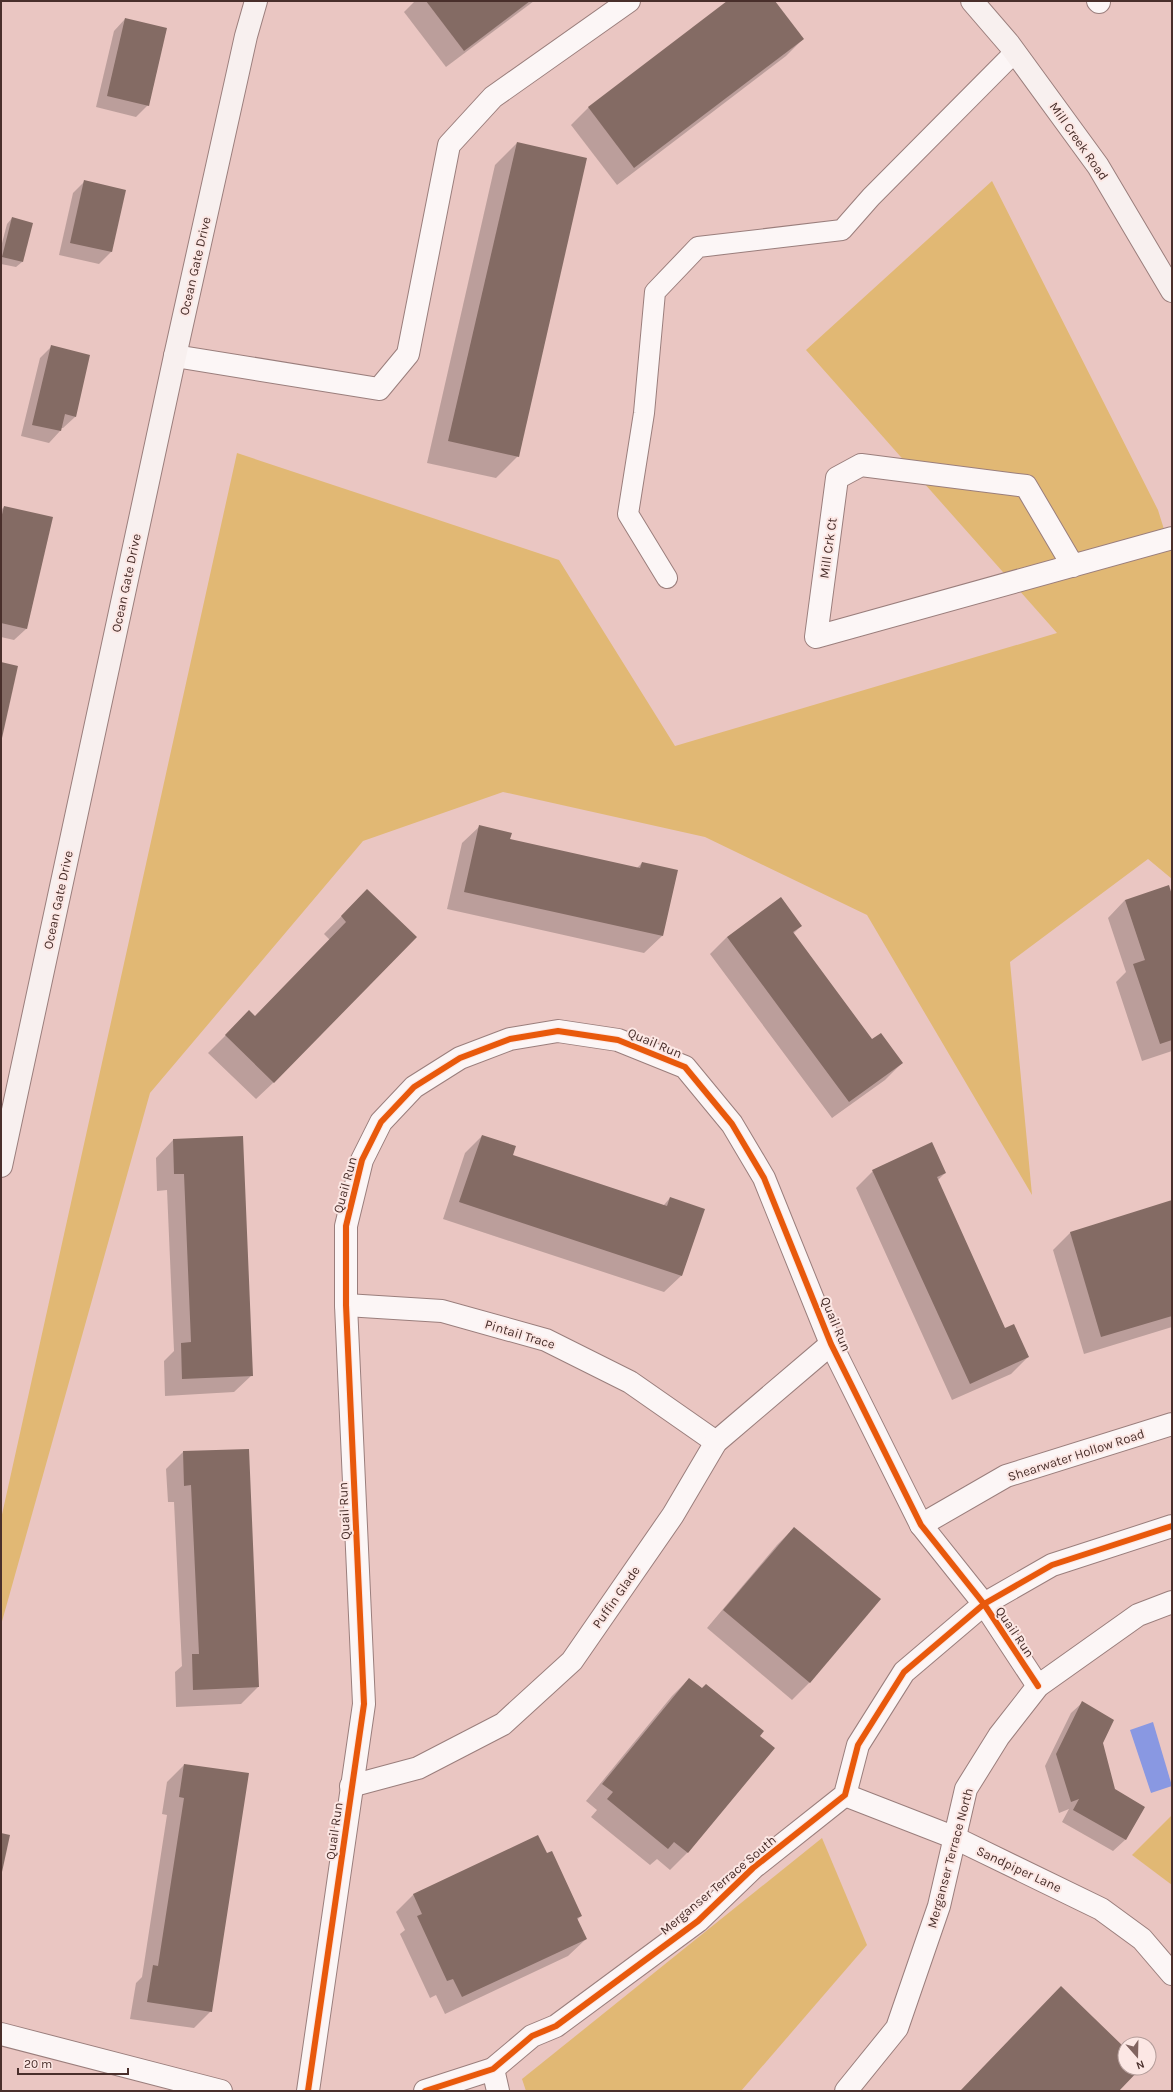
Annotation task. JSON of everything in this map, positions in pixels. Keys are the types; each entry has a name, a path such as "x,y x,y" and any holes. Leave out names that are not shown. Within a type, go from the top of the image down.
{"main road":[{"name":"Ocean Gate Drive","path":"1,1166 175,356 244,44 256,1"},
{"name":"Mill Creek Road","path":"972,1 1015,52 1098,166 1172,290"}],"street":[{"path":"175,356 379,389 408,354 449,145 493,97 629,1"},
{"name":"Mill Crk Ct","path":"1073,566 1026,486 862,465 837,478 816,638 853,627 1073,566 1172,538"},
{"name":"Quail Run","path":"308,2091 364,1704 346,1305 346,1226 362,1160 381,1122 414,1087 460,1058 510,1039 558,1031 618,1040 685,1067 732,1124 764,1178 831,1344 920,1525 984,1604 1038,1686"},
{"name":"Pintail Trace","path":"346,1305 442,1311 546,1340 630,1382 716,1442"},
{"name":"Puffin Glade","path":"351,1786 418,1768 503,1724 572,1661 673,1515 716,1442 831,1344"},
{"name":"Shearwater Hollow Road","path":"920,1525 1006,1476 1172,1424"},
{"path":"845,1795 858,1745 904,1672 984,1604 1052,1565 1172,1526"},
{"name":"Merganser Terrace North","path":"846,2091 897,2028 938,1906 953,1838 966,1789 998,1736 1038,1686 1138,1615 1172,1602"},
{"name":"Sandpiper Lane","path":"845,1795 953,1838 1101,1909 1142,1939 1172,1974"},
{"name":"Merganser Terrace South","path":"425,2091 493,2069 532,2036 556,2026 698,1921 753,1868 845,1795"},
{"path":"1,2034 221,2091"},
{"path":"493,2069 498,2091"}],"lane":[{"path":"667,578 628,514 644,413 655,292 698,247 842,230 871,197 1015,52"}],"shaded area":[{"path":"992,181 1158,510 1172,555 1172,879 1148,859 1010,962 1032,1195 867,915 705,837 503,792 363,841 150,1093 1,1625 1,1519 237,453 559,560 675,746 1057,633 806,350"},
{"path":"1172,1815 1172,1885 1132,1855"},
{"path":"822,1838 867,1945 741,2091 526,2091 522,2079"}],"water":[{"path":"1153,1722 1172,1786 1151,1793 1130,1730"}],"building":[{"path":"426,1 530,1 464,51"},
{"path":"727,1 775,1 804,39 634,168 588,107"},
{"path":"125,18 167,28 149,106 107,96"},
{"path":"517,142 587,158 519,457 448,441"},
{"path":"84,180 126,190 112,252 70,243"},
{"path":"12,217 33,223 23,262 2,257"},
{"path":"51,345 90,355 76,417 65,414 61,431 32,425"},
{"path":"4,506 53,517 27,629 1,623 1,519"},
{"path":"1,662 18,666 2,738 1,737"},
{"path":"479,825 512,833 510,839 640,868 642,862 678,870 663,936 464,892"},
{"path":"1169,885 1172,895 1172,1040 1160,1044 1133,964 1145,960 1125,900"},
{"path":"367,889 417,937 274,1083 225,1035 249,1010 255,1016 346,922 341,916"},
{"path":"781,897 802,926 793,932 872,1039 881,1033 903,1063 849,1102 727,937"},
{"path":"482,1135 516,1146 513,1155 667,1206 670,1197 705,1209 682,1276 459,1202"},
{"path":"243,1136 253,1376 182,1379 181,1343 191,1342 184,1174 174,1174 173,1139"},
{"path":"932,1142 946,1173 937,1177 1005,1328 1014,1324 1029,1357 970,1384 872,1170"},
{"path":"1172,1200 1172,1316 1101,1337 1070,1232"},
{"path":"249,1449 259,1687 193,1690 192,1654 199,1654 191,1485 184,1486 183,1451"},
{"path":"794,1527 881,1599 810,1683 723,1610"},
{"path":"689,1678 702,1688 706,1684 764,1731 760,1736 775,1748 688,1853 674,1842 668,1849 607,1799 613,1792 602,1784"},
{"path":"1082,1701 1114,1720 1103,1743 1115,1789 1145,1807 1126,1840 1073,1810 1079,1799 1071,1802 1056,1754"},
{"path":"184,1764 249,1773 212,2012 147,2002 153,1965 158,1966 184,1798 179,1797"},
{"path":"1,1833 10,1835 2,1872 1,1872"},
{"path":"538,1835 547,1853 552,1851 582,1916 577,1918 587,1939 462,1997 453,1979 447,1981 417,1916 422,1914 413,1894"},
{"path":"1061,1986 1117,2040 1117,2076 1133,2076 1119,2091 960,2091"}],"cycle path":[{"path":"308,2091 364,1704 346,1305 346,1226 362,1160 381,1122 414,1087 460,1058 510,1039 558,1031 618,1040 685,1067 732,1124 764,1178 831,1344 921,1525 984,1604 1038,1686"},
{"path":"425,2091 493,2069 532,2036 556,2026 698,1921 753,1868 845,1795 858,1745 904,1672 984,1604 1052,1565 1172,1526"}]}
